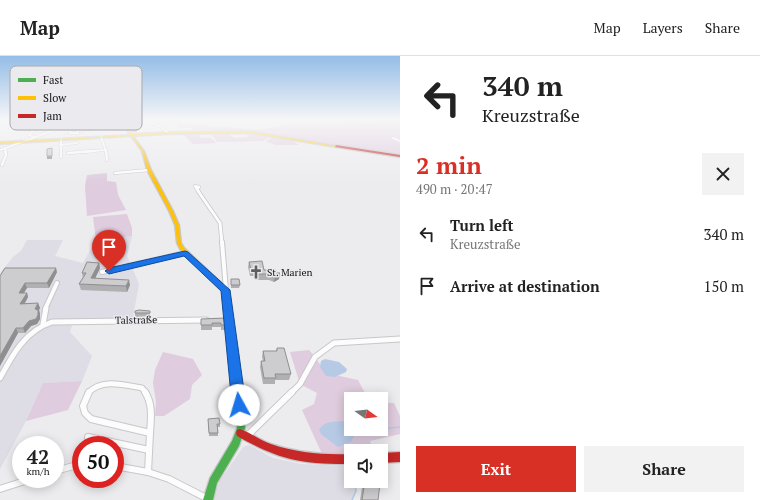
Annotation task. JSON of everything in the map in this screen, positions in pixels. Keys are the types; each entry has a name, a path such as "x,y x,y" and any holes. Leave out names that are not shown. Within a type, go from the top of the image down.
{"street":[{"path":"0,150 24,141"},
{"path":"61,142 70,141"},
{"path":"103,141 106,150 107,160"},
{"path":"136,141 143,151 149,170 177,225 179,244 185,254 226,290"},
{"path":"304,141 400,156"},
{"path":"0,142 61,142 77,144"},
{"path":"61,142 61,157"},
{"path":"2,165 6,155 5,148"},
{"path":"68,153 106,150"},
{"path":"115,173 149,170"},
{"path":"124,468 148,472 169,479 208,500 213,481 236,443 240,433 227,319 220,223 197,189"},
{"path":"102,272 185,254"},
{"path":"43,324 45,309 58,283"},
{"name":"Talstraße","path":"0,378 25,338 43,324 59,321 210,320"},
{"path":"246,437 300,384 315,357 334,343 400,340"},
{"path":"148,472 150,433 150,409 147,394 142,388 106,383 93,388 87,394 83,403 84,409 91,419 150,433"},
{"path":"240,433 284,455 324,461 344,460"},
{"path":"124,445 149,450"},
{"path":"388,458 400,457"},
{"path":"0,489 12,485"}],"shaded area":[{"path":"190,141 214,141 216,143 193,144"},
{"path":"216,141 263,141 263,141 217,142"},
{"path":"265,141 293,141 299,145 275,145"},
{"path":"309,141 400,141 400,157"},
{"path":"107,173 107,181 116,182 118,195 126,210 87,216 85,186 87,175"},
{"path":"127,214 132,228 132,236 96,240 93,217"},
{"path":"132,236 127,256 139,284 132,322 73,322 70,332 92,356 82,381 43,383 18,436 12,436 12,447 0,469 0,273 14,256 21,251 27,240 63,240 55,256 83,263 96,240"},
{"path":"309,350 326,373 358,380 364,392 344,392 344,436 388,436 388,403 394,403 400,416 400,434 370,441 371,444 344,444 344,454 323,456 302,410 314,404 317,393 300,384 290,352"},
{"path":"163,352 193,359 202,375 192,385 190,399 164,416 155,416 156,402 153,383 155,370"},
{"path":"82,381 68,410 26,421 43,383"},
{"path":"249,445 273,458 301,464 344,466 344,488 356,488 356,491 352,500 214,500 219,482 243,447"}],"water":[{"path":"325,359 339,362 347,369 346,372 335,377 326,376 320,367 321,361"},
{"path":"344,421 344,436 354,436 351,442 338,447 321,434 319,430 321,427 327,423"}],"building":[{"path":"52,148 52,156 47,156 47,149"},
{"path":"262,261 264,270 276,270 276,273 280,273 275,276 270,274 256,274 255,270 251,270 249,262"},
{"path":"87,262 99,263 91,278 129,280 126,286 79,284 86,273 82,273"},
{"path":"5,268 56,268 47,283 25,283 19,293 27,293 20,304 38,303 35,309 38,310 38,315 36,319 29,321 23,328 16,328 0,356 0,276"},
{"path":"231,279 239,279 240,285 231,285"},
{"path":"135,311 150,311 150,313 135,313"},
{"path":"225,318 226,325 221,325 221,323 212,323 212,325 201,325 201,319"},
{"path":"277,348 284,348 291,374 275,374 276,378 264,378 261,361 265,361 263,351 277,351"},
{"path":"219,418 220,424 217,424 218,433 209,433 208,419"},
{"path":"364,488 379,488 378,500 362,500"}],"waterway":[{"path":"388,428 400,427"},
{"path":"352,500 356,488"}],"traffic: fast":[{"path":"208,500 213,481 236,443 241,428 232,343"}],"traffic: slow":[{"path":"0,143 39,141"},
{"path":"136,141 143,151 149,170 177,225 179,243 182,249 226,290 232,343"},
{"path":"303,141 336,146"}],"traffic: jam":[{"path":"336,146 400,156"},
{"path":"240,433 254,441 281,452 320,459 344,459"},
{"path":"388,458 400,457"}],"place":[{"name":"St. Marien","path":"256,272"}],"route":[{"path":"109,271 185,254 226,290 239,405"}]}
